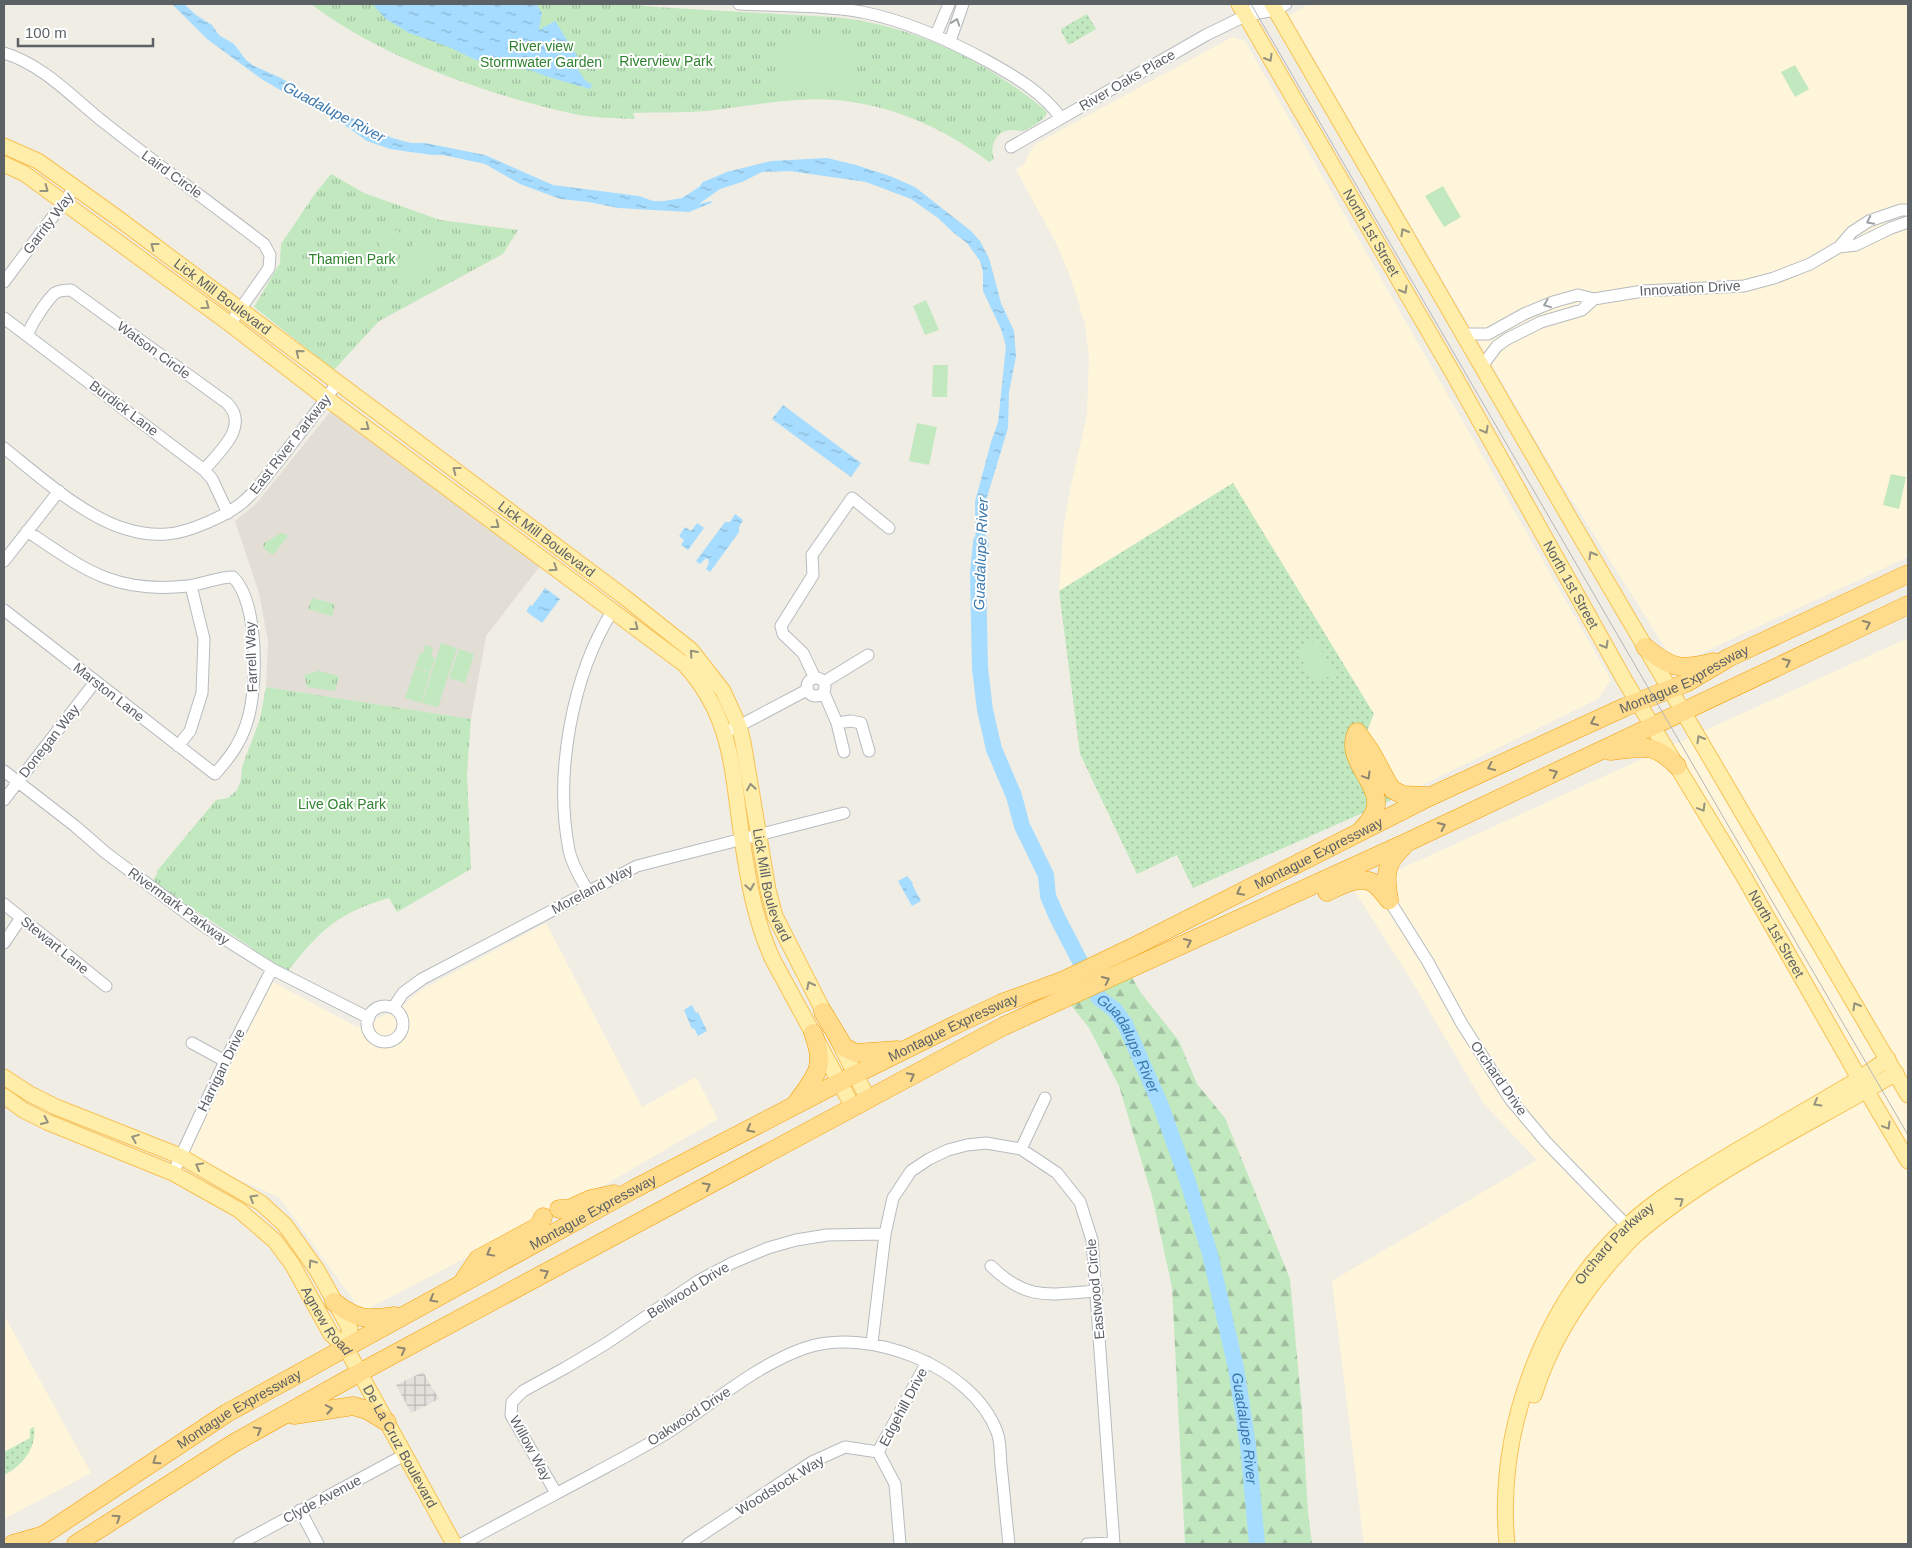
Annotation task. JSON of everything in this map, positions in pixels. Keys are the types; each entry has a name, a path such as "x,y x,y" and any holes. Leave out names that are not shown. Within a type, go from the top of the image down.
{"highway":[{"name":"Montague Expressway","path":"76,1544 208,1459 281,1417 1004,1026 1134,946 1429,797 1516,756 1686,683 1730,658 1908,574"},
{"name":"Montague Expressway","path":"30,1544 226,1413 462,1282 794,1106 908,1048 1002,1003 1065,989 1144,962 1412,840 1908,605"},
{"path":"1645,646 1660,659 1680,668 1697,667 1730,658"},
{"path":"1361,830 1370,821 1376,802 1374,788 1353,749 1354,738 1357,732 1393,790 1403,795 1429,797"},
{"path":"1597,752 1652,748 1665,755 1677,766"},
{"path":"1389,900 1386,884 1387,869 1396,854 1412,840"},
{"path":"1277,900 1317,896 1350,882 1363,880 1374,884 1389,900"},
{"path":"823,1012 844,1047 856,1053 908,1048"},
{"path":"794,1106 814,1080 818,1069 820,1049 814,1033"},
{"path":"559,1209 569,1209 591,1199 634,1190"},
{"path":"462,1282 478,1259 539,1226 544,1217"},
{"path":"334,1302 347,1312 358,1317 376,1319 403,1315"},
{"path":"281,1417 353,1406 367,1410 388,1422"},
{"path":"13,1544 48,1533"}],"main road":[{"path":"1278,6 1482,366 1908,1095"},
{"name":"North 1st Street","path":"1242,10 1454,375 1572,588 1908,1161"},
{"name":"Lick Mill Boulevard","path":"4,146 38,161 75,187 337,383 382,414 623,596 691,650 723,691 739,726 768,890 775,916 823,1012 848,1079 860,1103"},
{"name":"Lick Mill Boulevard","path":"4,164 25,174 230,324 548,564 613,610 691,671 711,703 725,732 731,756 752,900 762,935 773,960 814,1033 848,1079"},
{"name":"Orchard Parkway","path":"1862,1084 1888,1059"},
{"name":"Orchard Parkway","path":"1517,1544 1511,1488 1510,1455 1524,1410 1530,1372 1546,1337 1570,1305 1599,1276 1631,1230 1666,1194 1724,1166 1862,1084 1896,1073"},
{"name":"Agnew Road","path":"4,1076 30,1094 56,1107 180,1156 261,1203 285,1226 317,1270 350,1329 346,1348"},
{"name":"Agnew Road","path":"4,1096 23,1110 47,1122 173,1172 240,1210 275,1241 292,1264 332,1334 346,1348"},
{"name":"De La Cruz Boulevard","path":"346,1348 454,1544"},
{"name":"Orchard Parkway","path":"1507,1544 1511,1488"}],"street":[{"path":"739,4 859,12 906,23 950,41 1026,85 1042,96 1061,118"},
{"path":"936,35 949,4"},
{"path":"950,41 963,4"},
{"path":"1242,10 1260,4"},
{"path":"1242,10 1278,6"},
{"name":"River Oaks Place","path":"1011,148 1206,35 1242,10"},
{"name":"Laird Circle","path":"4,53 16,56 39,69 97,117 264,244 270,255 269,268 230,324"},
{"name":"Garrity Way","path":"4,282 75,187"},
{"name":"Innovation Drive","path":"1464,334 1488,334 1524,314 1553,302 1578,296 1594,299 1643,291 1744,286 1810,264 1839,247 1852,232 1869,221 1901,210 1908,210"},
{"name":"Innovation Drive","path":"1839,247 1856,245 1890,228 1908,222"},
{"name":"Watson Circle","path":"28,335 30,327 56,293 63,290 71,290 227,403 236,416 236,426 231,436 204,470"},
{"name":"Innovation Drive","path":"1482,366 1497,346 1507,339 1541,322 1582,310 1594,299"},
{"name":"Burdick Lane","path":"4,318 204,470 212,479 228,513"},
{"name":"East River Parkway","path":"4,448 59,490 103,519 125,529 149,534 169,534 210,521 228,513 243,502 337,383"},
{"path":"4,561 59,490"},
{"path":"844,752 837,723 821,684 803,653 783,634 780,626 813,575 812,555 852,498 889,528"},
{"name":"Farrell Way","path":"27,531 79,566 104,578 143,587 191,586 225,577 233,577 244,590 251,619 255,679 252,704 247,723 232,755 215,774"},
{"path":"178,746 190,731 202,693 204,638 191,586"},
{"name":"Marston Lane","path":"4,610 215,774"},
{"path":"588,891 569,850 565,798 566,750 577,695 588,657 613,610"},
{"path":"806,690 813,696 819,696 821,684 868,655"},
{"path":"725,732 806,690 809,680 821,684"},
{"name":"Donegan Way","path":"4,800 95,682"},
{"path":"837,723 851,721 861,723 869,751"},
{"name":"Rivermark Parkway","path":"4,771 201,924 272,969 369,1018"},
{"name":"Moreland Way","path":"393,1008 403,993 414,984 637,866 844,813"},
{"name":"Orchard Drive","path":"1389,900 1510,1099 1546,1142 1631,1230"},
{"name":"Stewart Lane","path":"4,904 106,986"},
{"path":"4,944 22,918"},
{"name":"Harrigan Drive","path":"173,1172 225,1061 272,969"},
{"path":"383,1006 393,1008 402,1017 399,1036 388,1042 376,1040 368,1031 369,1018 377,1008 383,1006"},
{"path":"192,1043 225,1061"},
{"path":"1021,1149 1045,1098"},
{"name":"Eastwood Circle","path":"872,1343 885,1234 893,1198 911,1171 929,1159 948,1150 967,1145 986,1144 1021,1149 1057,1173 1080,1202 1092,1240 1114,1544"},
{"name":"Bellwood Drive","path":"512,1402 522,1391 607,1343 698,1281 732,1263 768,1248 796,1240 827,1235 885,1234"},
{"path":"991,1266 1002,1278 1018,1288 1033,1292 1048,1294 1097,1291"},
{"name":"Oakwood Drive","path":"462,1544 666,1433 758,1370 806,1348 842,1342 872,1343 904,1352 927,1362 973,1395 988,1413 998,1434 1009,1544"},
{"name":"Edgehill Drive","path":"878,1452 927,1362"},
{"name":"Willow Way","path":"512,1402 511,1416 556,1493"},
{"name":"Woodstock Way","path":"688,1544 812,1462 845,1447 878,1452"},
{"path":"878,1452 895,1484 900,1544"},
{"name":"Clyde Avenue","path":"239,1544 406,1454"},
{"path":"300,1510 318,1544"},
{"path":"1087,1544 1114,1544"}],"shaded area":[{"path":"1308,4 1908,4 1908,557 1676,665 1555,473 1289,16"},
{"path":"1232,37 1245,41 1611,680 1598,699 1394,799 1233,483 1059,591 1064,524 1087,415 1089,359 1085,324 1069,273 1055,241 1016,170 1024,164 1034,145"},
{"path":"334,407 540,566 486,636 471,719 266,687 268,641 259,593 235,521 256,504"},
{"path":"1908,638 1908,1544 1364,1544 1332,1281 1537,1160 1484,1104 1413,983 1354,890"},
{"path":"546,923 642,1107 696,1077 718,1119 603,1186 362,1312 279,1197 187,1157 269,980 357,1027 399,1009 421,990"},
{"path":"4,1315 91,1473 4,1519"},
{"path":"423,1372 439,1399 411,1413 396,1385"}],"green space":[{"name":"Riverview Park","path":"311,4 627,4 832,17 862,21 890,27 945,47 996,75 1020,91 1047,113 1039,122 1027,129 1006,131 998,136 992,149 994,159 989,162 945,134 899,113 849,102 797,100 706,111 633,113 635,119 581,115 506,96 436,72 369,41"},
{"path":"1087,14 1096,29 1068,44 1061,29"},
{"path":"779,37 856,40 854,89 776,86"},
{"path":"1795,65 1809,89 1795,97 1781,72"},
{"name":"Thamien Park","path":"331,174 364,193 440,220 518,230 503,254 379,321 334,370 254,307 280,263 281,244 314,195"},
{"path":"1443,186 1461,217 1444,227 1425,196"},
{"path":"391,229 400,232 403,241 400,250 391,253 382,250 379,241 382,232"},
{"path":"420,240 433,246 436,252 419,288 412,290 399,285 396,278 414,241"},
{"path":"926,300 939,330 925,335 913,306"},
{"path":"933,365 948,365 947,397 932,397"},
{"path":"917,423 937,427 929,465 909,461"},
{"path":"1891,474 1906,477 1899,509 1883,505"},
{"path":"1233,483 1374,714 1365,736 1394,799 1193,888 1177,855 1137,874 1080,754 1059,591"},
{"path":"283,533 288,536 273,555 264,549 263,545 265,542"},
{"path":"312,598 335,604 332,616 308,609"},
{"path":"1316,640 1335,673 1315,684 1297,651"},
{"path":"441,643 457,648 438,707 422,703"},
{"path":"425,645 433,648 431,656 435,658 430,672 415,667 420,653 423,654"},
{"path":"459,649 474,654 465,683 449,678"},
{"path":"415,668 430,673 421,703 405,698"},
{"path":"319,671 339,676 335,691 307,687 304,675"},
{"name":"Live Oak Park","path":"266,687 471,719 467,773 471,869 397,912 389,898 356,910 343,917 320,934 288,971 257,954 252,948 152,882 157,871 216,800 228,798 237,790 241,780 242,767 260,719"},
{"path":"1131,976 1141,993 1179,1041 1197,1084 1225,1118 1290,1279 1312,1544 1185,1544 1172,1287 1152,1196 1119,1086 1089,1028 1068,1001"},
{"path":"34,1427 33,1442 27,1456 17,1467 4,1475 4,1452 30,1438 30,1429"}],"water":[{"path":"172,4 184,4 196,15 212,25 219,35 234,44 246,60 254,66 281,78 322,103 392,138 411,143 425,143 485,155 553,185 639,196 653,201 664,201 682,198 699,187 703,182 727,172 771,161 827,158 890,176 915,187 971,231 980,241 989,258 1001,303 1014,331 1016,356 1009,392 1008,428 984,507 987,552 981,565 976,563 975,502 998,423 1006,346 1001,329 983,291 983,272 980,261 967,243 938,218 911,199 866,182 790,171 762,172 742,182 720,189 699,204 712,201 711,203 689,212 618,208 560,199 520,184 485,164 443,155 390,149 367,141 343,124 263,80 207,39"},
{"path":"374,4 536,4 542,13 539,30 555,21 582,64 577,68 585,80 592,85 590,89 531,70 495,65 476,60 449,47 409,33 386,19"},
{"path":"783,405 861,463 851,477 772,419"},
{"path":"735,514 743,520 739,527 739,532 710,572 706,569 709,563 708,559 706,558 700,564 696,561 725,522 730,522"},
{"path":"697,523 704,528 688,550 681,545 684,540 679,536 685,527 691,531"},
{"path":"545,588 560,599 542,623 527,612 527,610"},
{"path":"907,876 913,883 921,901 912,906 898,881"},
{"path":"692,1005 696,1013 698,1012 707,1031 698,1036 694,1028 692,1029 684,1010"}],"waterway":[{"name":"Guadalupe River","path":"981,542 978,574 980,668 985,710 994,749 1014,796 1022,826 1046,875 1048,896 1057,917 1099,998 1115,1010 1125,1024 1161,1106 1187,1179 1210,1254 1236,1368 1248,1445 1257,1544"}],"tram line":[{"path":"1251,4 1908,1135"}],"park label":[{"name":"River view Stormwater Garden","path":"541,54"}]}
